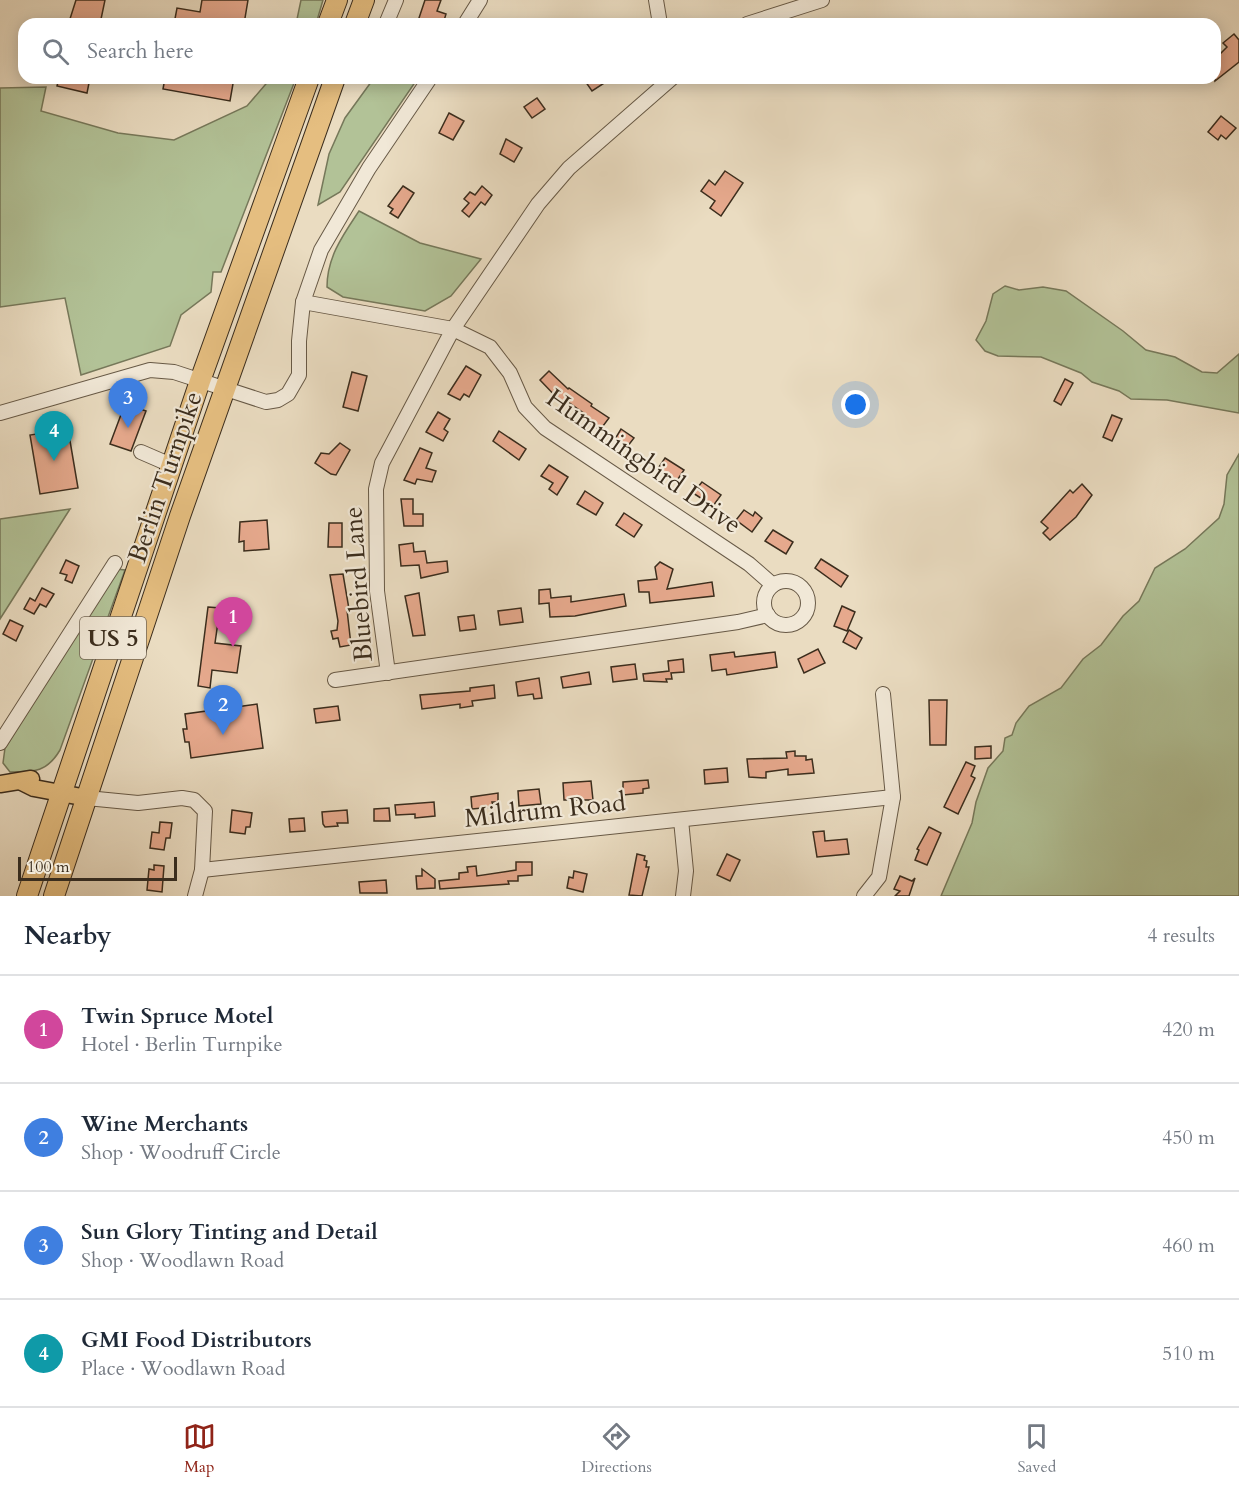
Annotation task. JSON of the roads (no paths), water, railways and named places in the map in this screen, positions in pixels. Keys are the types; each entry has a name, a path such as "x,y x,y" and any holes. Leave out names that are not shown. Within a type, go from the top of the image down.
{"highway":[{"path":"330,18 337,0"},
{"path":"357,18 364,0"},
{"name":"Berlin Turnpike","path":"27,896 171,465 307,84"},
{"name":"Berlin Turnpike","path":"54,896 224,388 333,84"}],"main road":[{"path":"0,784 35,779 51,781 62,791 87,798"}],"street":[{"path":"388,18 396,0"},
{"path":"469,18 480,0"},
{"path":"656,0 659,18"},
{"path":"766,18 822,0"},
{"path":"0,413 150,370 174,372 266,402 278,400 288,394 299,375 299,341 303,302 313,267 335,226 426,84"},
{"name":"Bluebird Lane","path":"388,673 377,591 376,489 382,463 453,329 538,204 569,168 665,84"},
{"name":"Hummingbird Drive","path":"303,302 453,329 490,346 510,373 525,407 545,428 749,564 773,585"},
{"path":"141,452 171,465"},
{"path":"0,743 115,563"},
{"path":"785,581 798,585 807,596 807,607 801,619 791,624 777,623 768,615 764,598 773,585 785,581"},
{"path":"335,680 738,622 768,615"},
{"path":"864,896 879,877 893,797 883,694"},
{"name":"Mildrum Road","path":"202,870 893,797"},
{"path":"87,798 138,803 182,798 194,800 205,811 202,870 195,896"},
{"path":"681,820 686,871 682,896"}],"place":[{"name":"Sun Glory Tinting and Detail","path":"128,428"},
{"name":"GMI Food Distributors","path":"54,461"},
{"name":"Twin Spruce Motel","path":"233,647"},
{"name":"Wine Merchants","path":"223,735"}]}
